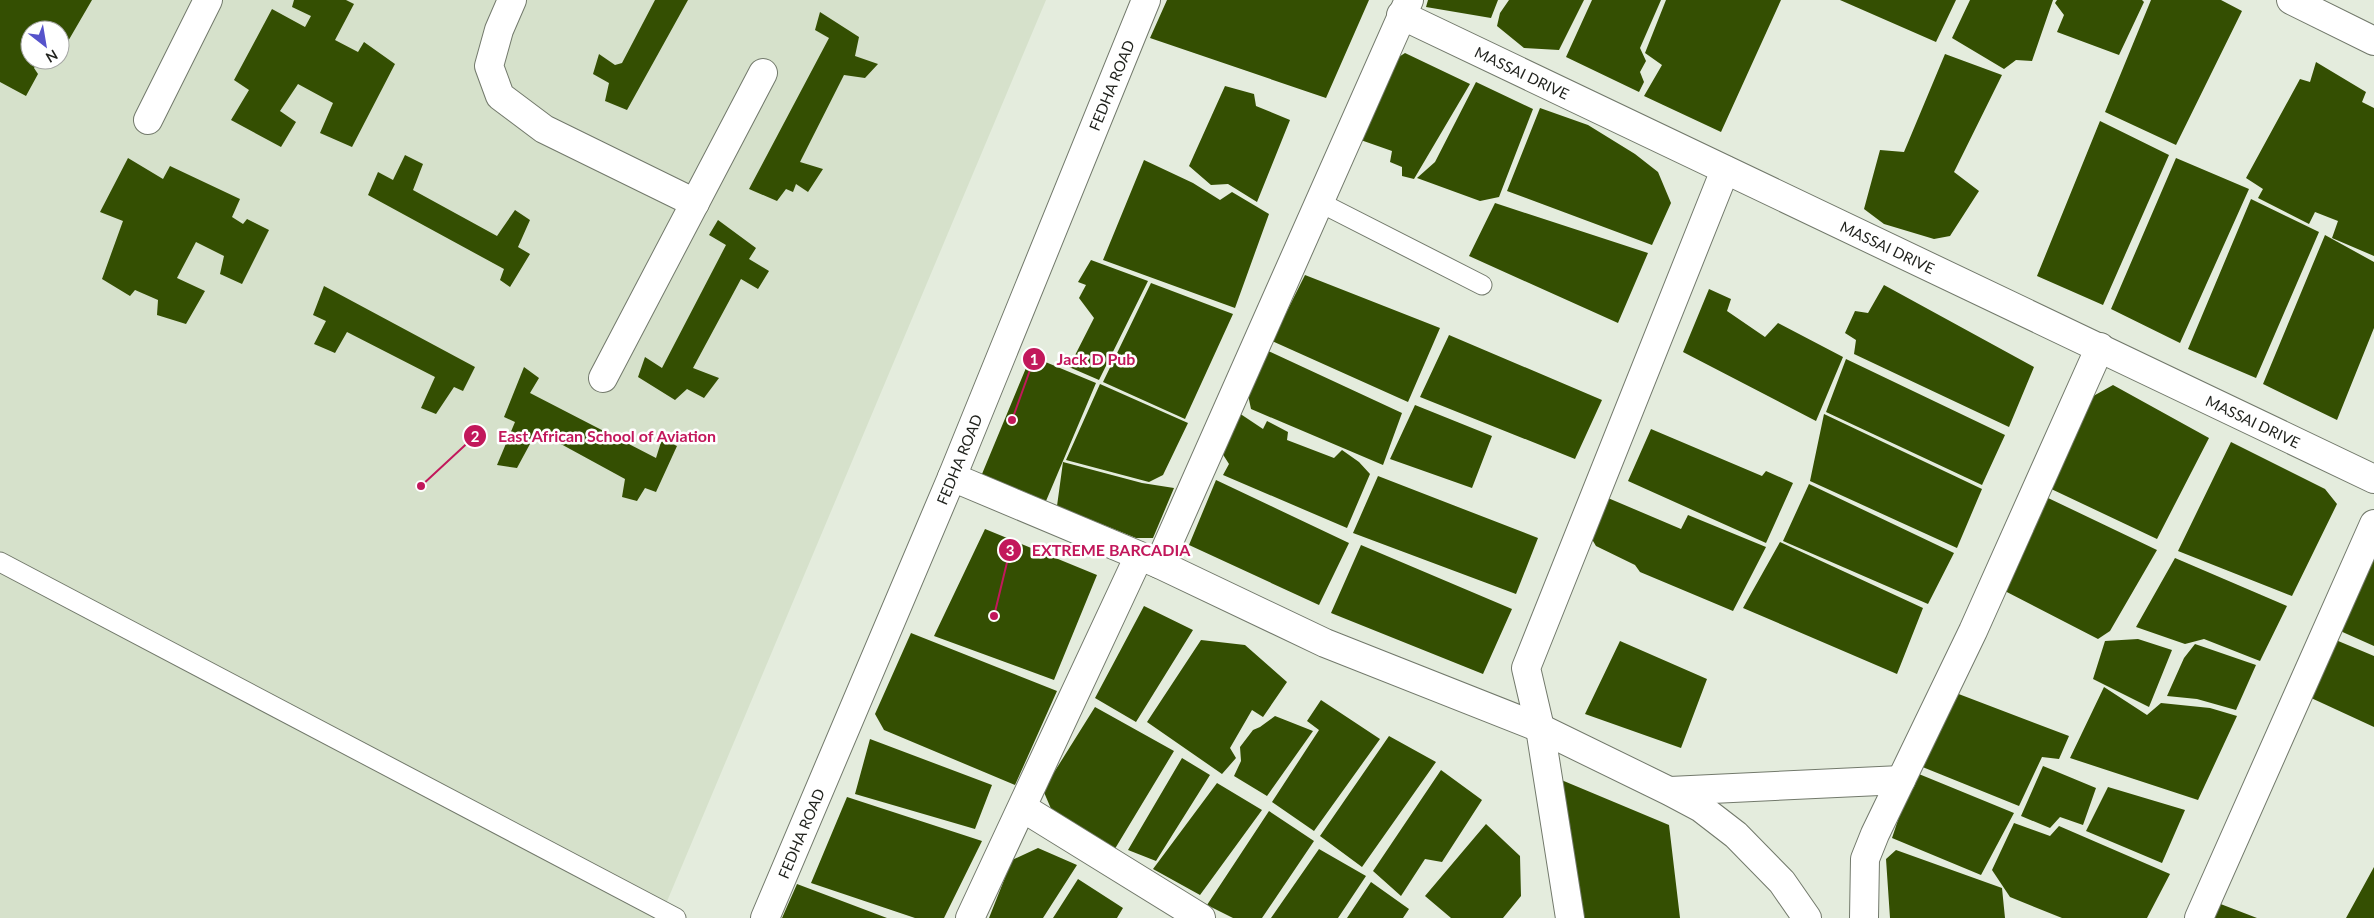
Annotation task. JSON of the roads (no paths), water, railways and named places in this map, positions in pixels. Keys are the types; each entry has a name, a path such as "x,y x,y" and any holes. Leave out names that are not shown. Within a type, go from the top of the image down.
{"street":[{"path":"148,120 208,0"},
{"path":"512,0 499,30 489,66 500,96 544,129 695,203"},
{"name":"FEDHA ROAD","path":"765,918 952,477 1146,0"},
{"path":"2291,0 2374,41"},
{"path":"970,918 1022,808 1149,560 1319,202 1405,8"},
{"name":"MASSAI DRIVE","path":"1405,8 1725,170 2374,479"},
{"path":"603,378 763,73"},
{"path":"1570,918 1540,728 1526,668 1725,170"},
{"path":"1864,918 1865,859 1973,630 2100,347"},
{"path":"952,477 1149,560 1325,643 1540,728 1701,808 1736,835 1782,882 1807,918"},
{"path":"2199,918 2374,524"},
{"path":"1668,791 1901,780"},
{"path":"1022,808 1201,918"}],"lane":[{"path":"1319,202 1482,285"},
{"path":"0,562 676,918"}],"place":[{"name":"Jack D Pub","path":"1012,420"},
{"name":"East African School of Aviation","path":"421,486"},
{"name":"EXTREME BARCADIA","path":"994,616"}]}
